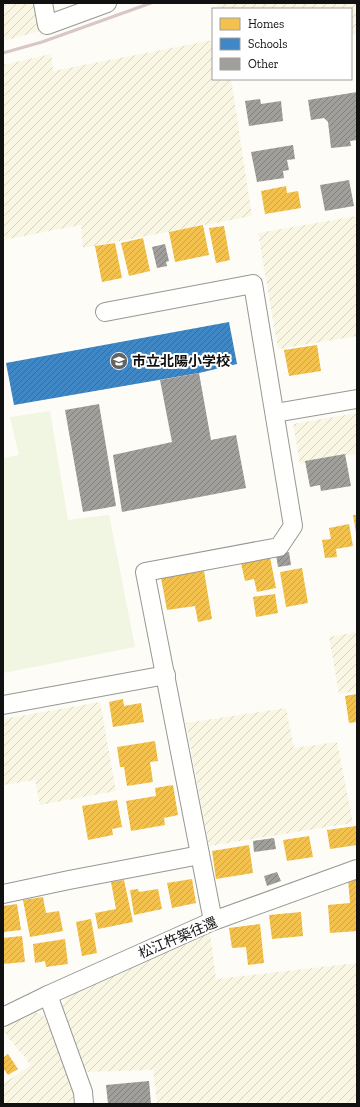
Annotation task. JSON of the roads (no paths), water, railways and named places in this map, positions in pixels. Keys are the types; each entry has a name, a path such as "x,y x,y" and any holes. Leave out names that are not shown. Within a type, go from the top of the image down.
{"street":[{"path":"43,3 47,26 107,3"},
{"path":"105,312 253,284 293,526 279,547 145,572 213,922"},
{"path":"274,413 357,399"},
{"path":"3,705 166,675"},
{"path":"3,894 200,855"},
{"name":"松江杵築往還","path":"3,1017 48,995 213,922 357,869"},
{"path":"48,995 83,1092 84,1104"}],"railway":[{"path":"3,53 42,42 151,3"}],"place":[{"name":"市立北陽小学校","path":"119,361"}]}
